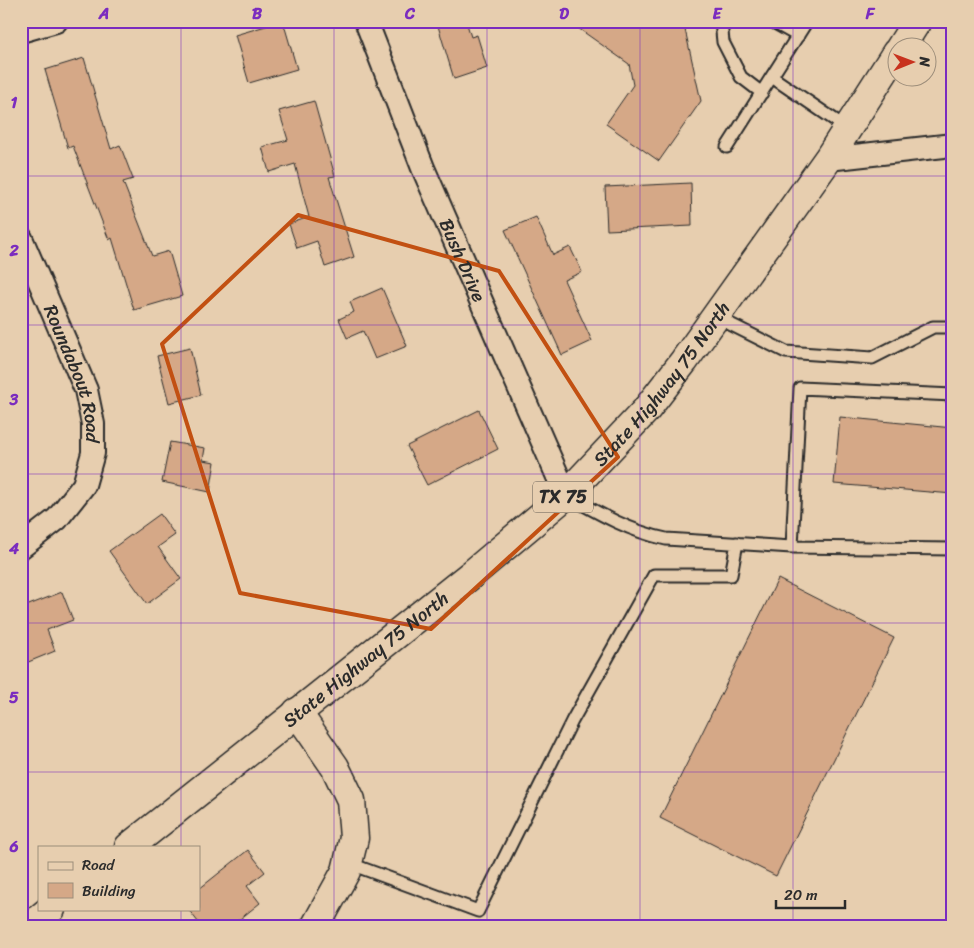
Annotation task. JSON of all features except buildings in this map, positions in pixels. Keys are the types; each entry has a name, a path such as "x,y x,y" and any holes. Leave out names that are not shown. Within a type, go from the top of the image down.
{"main road":[{"path":"906,38 917,21"},
{"name":"State Highway 75 North","path":"130,846 472,574 566,495 646,410 684,361 828,160 886,69"},
{"path":"297,712 335,766 351,800 354,838 346,871 315,927"},
{"path":"29,927 49,910"}],"street":[{"path":"21,31 56,21"},
{"name":"Bush Drive","path":"366,21 423,168 566,495"},
{"path":"828,160 953,145"},
{"name":"Roundabout Road","path":"21,238 86,390 93,424 93,454 84,486 57,519 21,547"}],"lane":[{"path":"721,21 723,42 741,77 762,93"},
{"path":"771,21 798,36"},
{"path":"727,147 807,21"},
{"path":"772,77 848,129"},
{"path":"716,317 786,352 872,358 933,327 953,327"},
{"path":"792,547 800,388 953,395"},
{"path":"566,495 619,524 645,534 666,539 792,547 953,549"},
{"path":"348,863 478,911 572,721 654,575 731,575 737,543"}],"highlighted area":[{"path":"298,215 499,271 618,457 431,629 240,593 162,344"}]}
